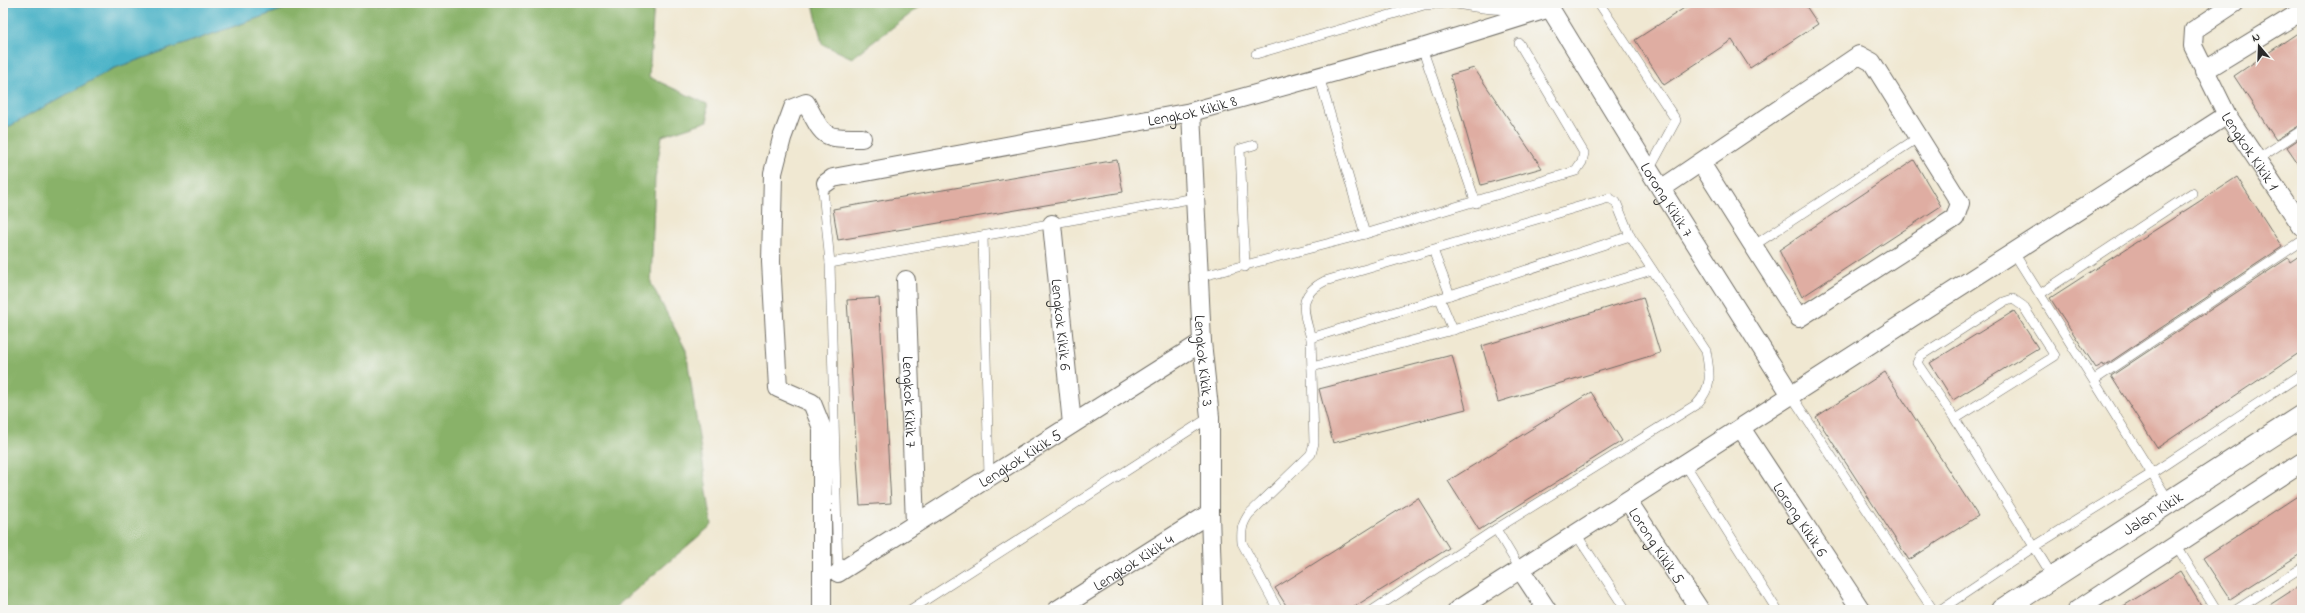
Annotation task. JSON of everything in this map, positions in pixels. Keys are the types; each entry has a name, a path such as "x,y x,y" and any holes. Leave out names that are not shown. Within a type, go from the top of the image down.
{"street":[{"name":"Lengkok Kikik 1","path":"2234,3 2194,30 2193,46 2204,71 2228,116 2302,227"},
{"name":"Lengkok Kikik 8","path":"826,183 834,178 1191,112 1422,48 1544,5"},
{"name":"Lorong Kikik 7","path":"1544,5 1791,395"},
{"path":"2204,71 2302,11"},
{"path":"1661,189 1859,55 1872,62 1960,203 1955,218 1798,318 1701,163"},
{"path":"822,610 822,428 812,403 778,388 771,262 773,172 782,138 793,108 806,103 820,130 832,138 862,138"},
{"name":"Lengkok Kikik 3","path":"1191,112 1202,342 1210,417 1210,513 1213,610"},
{"path":"1467,607 1520,569 2228,116"},
{"name":"Lengkok Kikik 6","path":"1052,224 1072,424"},
{"name":"Lengkok Kikik 7","path":"906,280 915,524"},
{"name":"Lengkok Kikik 5","path":"838,573 1202,342"},
{"name":"Jalan Kikik","path":"2016,606 2053,577 2168,501 2302,416"},
{"name":"Lorong Kikik 6","path":"1741,428 1861,610"},
{"path":"2077,610 2302,462"},
{"name":"Lorong Kikik 5","path":"1628,500 1700,610"},
{"name":"Lengkok Kikik 4","path":"1057,610 1210,513"},
{"path":"1520,569 1547,610"}],"lane":[{"path":"1256,54 1424,5 1448,3 1507,10 1544,5"},
{"path":"1599,3 1676,120 1649,170"},
{"path":"1199,277 1245,267 1476,203 1576,171 1582,162 1584,153 1519,43"},
{"path":"1422,48 1476,203"},
{"path":"1319,76 1365,234"},
{"path":"2258,159 2302,130"},
{"path":"1753,246 1919,137"},
{"path":"1245,267 1240,149 1254,145"},
{"path":"826,183 823,190 830,263 838,573"},
{"path":"2040,294 2192,193"},
{"path":"830,263 1195,198"},
{"path":"1278,610 1242,543 1242,524 1311,454 1314,443 1311,338 1306,322 1304,302 1307,293 1313,287 1325,282 1609,198 1616,202 1630,236 1706,351 1710,372 1709,385 1705,395 1697,404 1496,529 1373,610"},
{"path":"983,236 989,477"},
{"path":"1311,338 1450,296 1630,236"},
{"path":"2094,380 2302,241"},
{"path":"1433,250 1450,296"},
{"path":"2014,252 2168,501"},
{"path":"1312,367 1453,330 1652,270"},
{"path":"1440,299 1453,330"},
{"path":"1955,419 2055,356 2023,306 2013,299 2004,302 1920,356 1917,363 1955,419 2053,577"},
{"path":"1940,610 2035,546 2151,474 2302,374"},
{"path":"1791,395 1934,610"},
{"path":"910,610 1210,417"},
{"path":"1685,464 1777,610"},
{"path":"1496,529 1520,569"},
{"path":"1576,534 1626,610"},
{"path":"2176,545 2216,610"},
{"path":"2236,610 2302,568"}],"green space":[{"path":"301,3 654,3 649,77 707,104 708,121 662,136 655,178 651,283 686,350 712,525 612,610 3,610 3,130 112,69"},
{"path":"813,3 925,3 852,58 822,44"}],"water":[{"path":"3,3 301,3 112,69 3,130"}],"building":[{"path":"1692,3 1804,3 1818,24 1750,68 1732,40 1664,85 1635,40"},
{"path":"2302,30 2302,124 2276,140 2234,76"},
{"path":"1474,68 1542,168 1481,185 1450,75"},
{"path":"2302,137 2302,169 2287,147"},
{"path":"1117,160 1123,192 838,240 833,209"},
{"path":"1914,160 1941,206 1802,297 1779,250"},
{"path":"2237,177 2282,247 2104,366 2103,364 2096,368 2050,298"},
{"path":"2302,254 2302,351 2157,448 2111,376 2288,258 2290,262"},
{"path":"1643,297 1660,353 1498,402 1482,346"},
{"path":"879,298 891,503 860,505 847,300"},
{"path":"2014,311 2038,348 1953,400 1930,363"},
{"path":"1452,355 1466,409 1333,443 1319,389"},
{"path":"1885,372 1978,516 1909,560 1816,417"},
{"path":"1591,392 1622,441 1479,530 1448,481"},
{"path":"2302,493 2302,553 2230,599 2203,558"},
{"path":"1418,498 1449,548 1349,610 1289,610 1275,588"},
{"path":"2180,571 2204,610 2117,610"},
{"path":"2302,584 2302,610 2262,610"}]}
